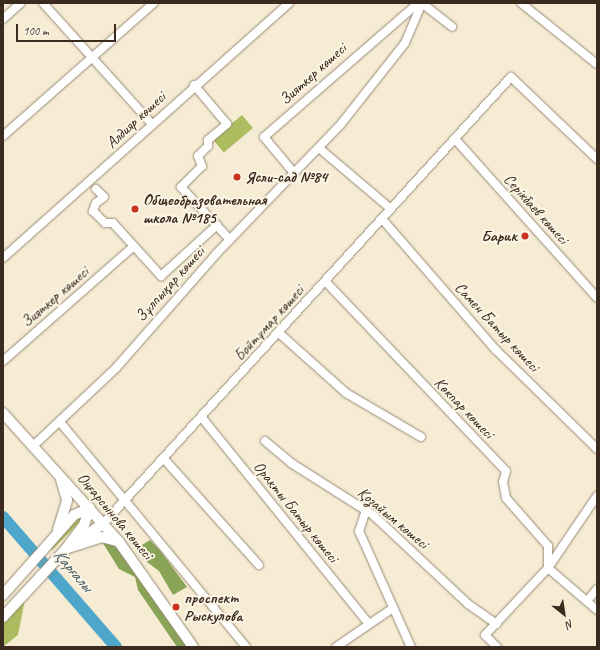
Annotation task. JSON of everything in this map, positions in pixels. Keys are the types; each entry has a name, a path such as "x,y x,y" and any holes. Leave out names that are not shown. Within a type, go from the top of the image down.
{"main road":[{"name":"Оңғарсынова көшесі","path":"3,413 59,473 119,542 193,647"},
{"path":"50,543 67,500 59,473"},
{"path":"3,595 74,515 90,508"},
{"path":"3,617 66,550 84,525 90,508"},
{"path":"66,550 103,524"},
{"path":"66,550 101,537 119,542"}],"street":[{"path":"3,19 21,3"},
{"path":"43,3 152,124"},
{"path":"3,136 154,3"},
{"name":"Алдияр көшесі","path":"3,258 194,85 289,3"},
{"path":"421,3 452,27"},
{"name":"Зұлпықар көшесі","path":"33,446 116,368 230,240 319,148 389,66 405,43 421,3"},
{"name":"Зияткер көшесі","path":"294,173 264,137 421,3"},
{"path":"521,3 597,64"},
{"name":"Бойтұмар көшесі","path":"103,524 126,502 203,419 511,77 597,159"},
{"path":"194,85 227,124 208,140 208,146 198,156 202,166 181,187 230,240"},
{"name":"Серікбаев көшесі","path":"455,139 597,298"},
{"path":"319,148 391,209"},
{"path":"96,188 104,197 96,203 93,211 105,224 113,223 161,276 217,225"},
{"name":"Самен Батыр көшесі","path":"382,219 496,350 597,449"},
{"name":"Зияткер көшесі","path":"3,361 134,246"},
{"name":"Көкпар көшесі","path":"325,282 506,471 503,482 506,498 548,546 548,568"},
{"path":"279,334 346,393 421,437"},
{"name":"Оракты Батыр көшесі","path":"203,419 368,623"},
{"path":"60,422 246,647"},
{"name":"Қозайым көшесі","path":"265,441 291,463 366,510 468,604 497,624"},
{"path":"165,460 259,565"},
{"path":"497,647 485,635 497,624 548,568 597,496"},
{"path":"366,510 359,531 411,647"},
{"path":"548,568 597,610"},
{"path":"587,601 597,589"},
{"path":"336,647 368,623 393,608"}],"green space":[{"path":"242,115 253,128 224,152 213,139"},
{"path":"77,517 83,519 52,550 50,549"},
{"path":"109,538 193,647 177,647 138,590 135,577 119,569 101,540"},
{"path":"150,540 159,549 187,587 173,595 159,571 143,559 137,548"},
{"path":"25,599 18,635 3,647 3,623"}],"waterway":[{"name":"Қарғалы","path":"3,517 116,647"}],"place":[{"name":"Ясли-сад №84","path":"237,177"},
{"name":"Общеобразовательная школа №185","path":"135,209"},
{"name":"Барик","path":"525,236"},
{"name":"проспект Рыскулова","path":"176,607"}]}
